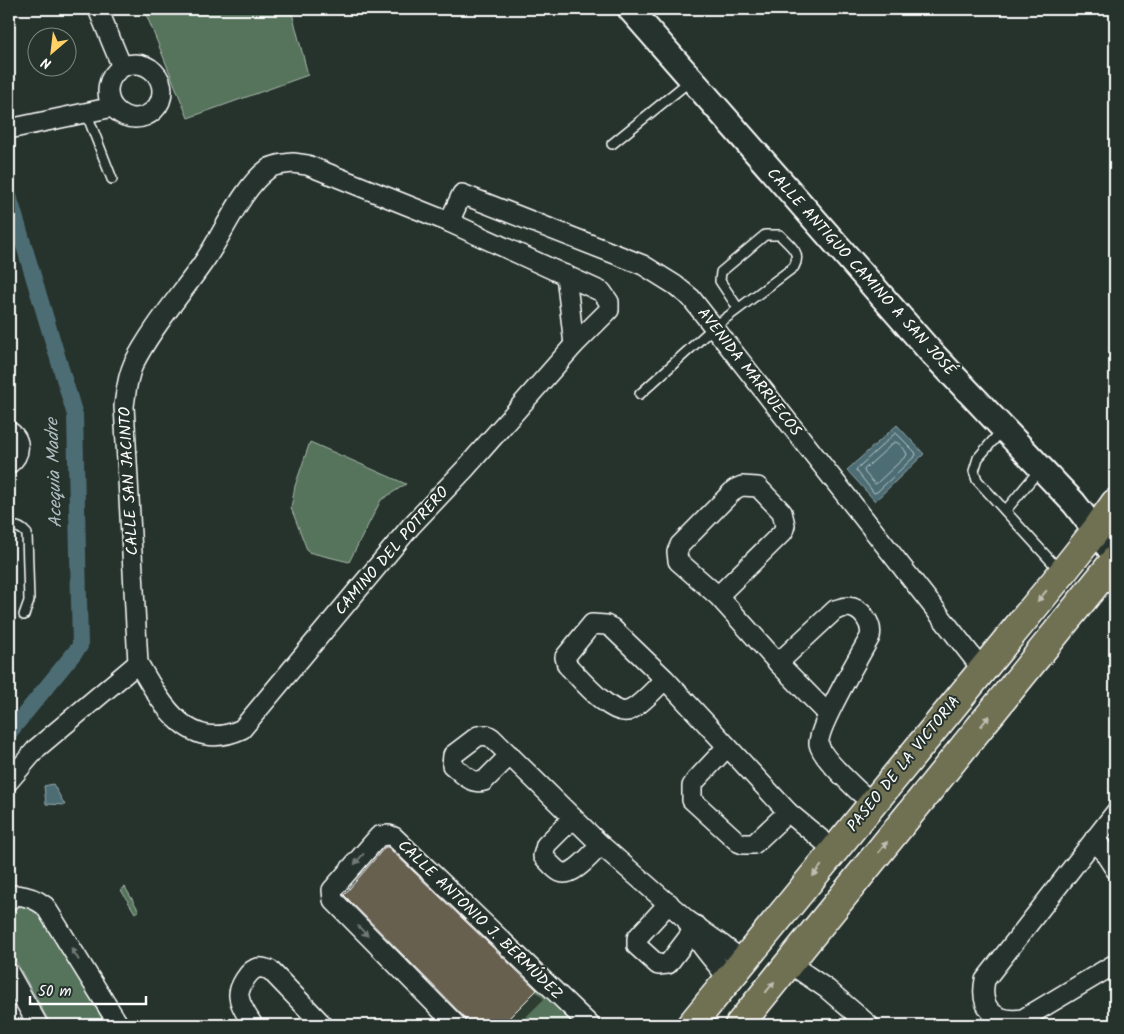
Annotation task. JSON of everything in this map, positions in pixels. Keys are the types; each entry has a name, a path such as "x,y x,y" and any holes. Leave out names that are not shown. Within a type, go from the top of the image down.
{"main road":[{"name":"PASEO DE LA VICTORIA","path":"692,1025 1062,573 1115,503"},
{"path":"739,1025 1115,560"}],"street":[{"path":"98,9 122,66"},
{"name":"CALLE ANTIGUO CAMINO A SAN JOSÉ","path":"630,9 929,350 1074,503 1115,556"},
{"path":"140,64 155,72 160,80 162,97 153,112 136,118 128,117 113,107 108,89 110,80 122,66 140,64"},
{"path":"9,129 113,107"},
{"name":"CALLE SAN JACINTO","path":"138,663 124,406 126,385 132,367 144,345 205,260 245,195 258,178 269,168 282,164 307,165 449,222"},
{"name":"AVENIDA MARRUECOS","path":"449,222 462,194 644,265 691,298 982,669"},
{"path":"449,222 566,275 574,345"},
{"name":"CAMINO DEL POTRERO","path":"138,663 156,695 180,723 202,735 216,737 229,735 242,729 411,526 574,345 609,310 609,302 602,292 566,275"},
{"path":"9,432 16,438 19,449 14,460 9,464"},
{"path":"718,596 783,532 785,525 782,512 758,487 749,485 735,489 678,548 678,561 718,596 828,714"},
{"path":"778,662 835,610 847,607 854,608 867,619 871,631 870,637 828,714 820,735 819,744 824,756 872,803"},
{"path":"665,679 631,710 623,712 610,707 567,665 565,657 592,624 606,625 612,628 665,679 788,812 834,850"},
{"path":"9,781 37,748 138,663"},
{"path":"510,755 484,781 480,782 474,782 452,764 453,755 478,736 487,735 492,738 510,755 601,845 669,903 736,970"},
{"path":"727,747 696,780 691,793 692,800 738,842 748,845 754,844 788,812"},
{"path":"1115,812 985,980 984,999 988,1008 996,1016 1011,1021 1023,1019 1115,964"},
{"path":"573,818 544,848 543,856 553,866 562,873 572,872 601,845"},
{"name":"CALLE ANTONIO J. BERMÚDEZ","path":"456,1025 333,900 332,890 379,836 389,835 394,837 590,1025"},
{"path":"1095,838 1115,869"},
{"path":"9,900 16,895 26,896 36,899 45,906 119,1025"},
{"path":"669,903 638,935 636,938 637,946 658,965 666,966 692,926"},
{"path":"789,963 835,994 869,1025"},
{"path":"253,1025 241,1004 239,990 240,986 254,969 258,967 270,970 323,1025"},
{"path":"9,973 38,1025"}],"lane":[{"path":"612,144 691,80"},
{"path":"86,112 112,179"},
{"path":"640,394 714,327 794,267 798,260 797,254 780,235 765,235 721,272 720,281 738,308"},
{"path":"1004,429 978,458 974,471 977,480 1062,573"},
{"path":"1006,510 1041,468"},
{"path":"9,528 20,528 27,534 29,601 24,615"}],"green space":[{"path":"144,9 291,9 308,75 188,118"},
{"path":"310,442 406,484 381,500 349,562 308,552 291,508 295,486"},
{"path":"125,887 139,911 135,913 121,890"},
{"path":"24,904 38,909 106,1025 51,1025 9,949 9,918 14,911"},
{"path":"538,989 574,1025 502,1025"}],"water":[{"path":"897,425 924,454 875,501 847,470"},
{"path":"53,784 65,805 46,804 44,786"}],"building":[{"path":"385,847 388,847 537,990 502,1025 472,1025 344,895"}],"waterway":[{"name":"Acequia Madre","path":"9,196 75,415 80,646 9,733"}]}
